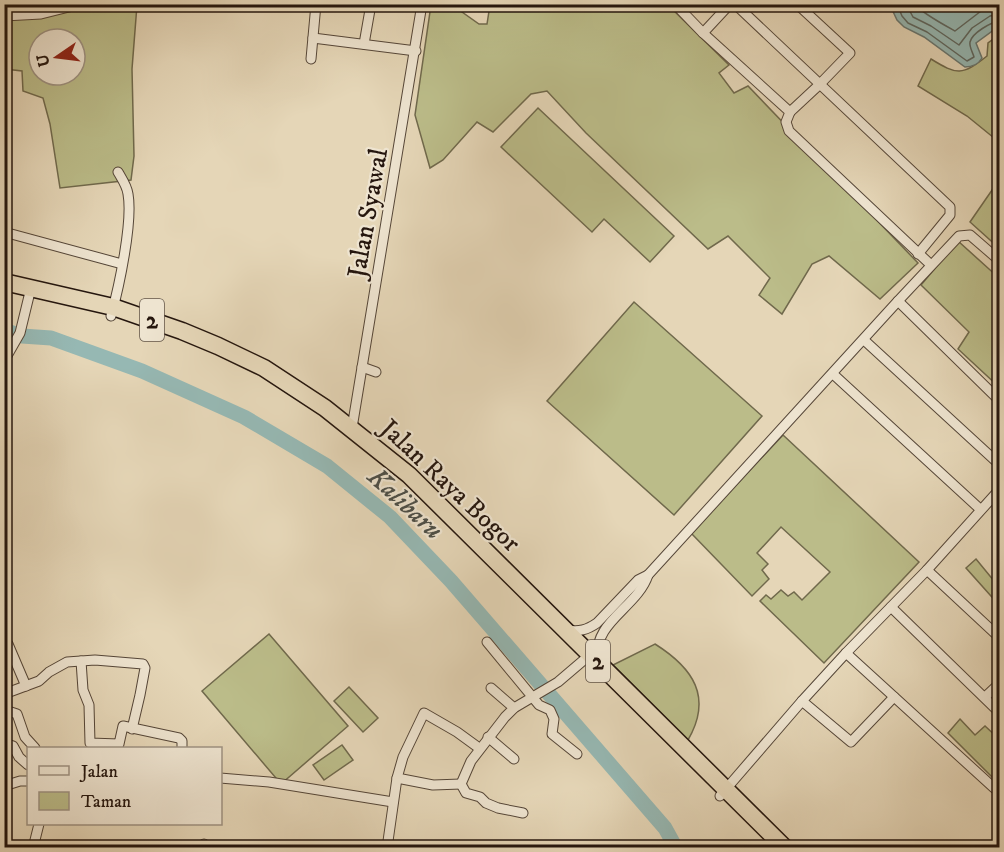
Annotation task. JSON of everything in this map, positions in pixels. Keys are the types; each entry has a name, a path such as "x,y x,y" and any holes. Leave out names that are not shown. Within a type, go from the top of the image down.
{"highway":[{"name":"Jalan Raya Bogor","path":"4,282 161,323 232,352 296,387 352,428 409,476 563,633"},
{"name":"Jalan Raya Bogor","path":"4,291 112,311 232,361 269,381 320,414 402,483 563,633 722,792 771,848"},
{"name":"Jalan Raya Bogor","path":"722,792 785,848"}],"street":[{"path":"4,16 41,14 81,4"},
{"path":"311,59 316,4"},
{"path":"364,44 371,4"},
{"name":"Jalan Syawal","path":"352,428 422,4"},
{"path":"675,4 703,33 790,112"},
{"path":"703,33 733,4 950,207 950,215 918,254"},
{"path":"797,4 850,53 790,112 786,122 789,130 931,265"},
{"path":"313,38 416,51"},
{"path":"112,311 122,264 129,202 127,189 118,172"},
{"path":"4,232 122,264"},
{"path":"563,633 601,626 636,595 648,575 958,236 970,235 999,261"},
{"path":"4,361 20,333 28,296"},
{"path":"898,301 999,401"},
{"path":"864,340 999,465"},
{"path":"362,367 376,372"},
{"path":"833,374 980,510"},
{"path":"722,792 846,652 927,570 999,489"},
{"path":"927,570 999,638"},
{"path":"891,607 999,713"},
{"path":"461,784 479,748 514,708 558,682 597,666 601,626"},
{"path":"488,642 537,695 542,708 552,713 554,719 552,734 577,754"},
{"path":"4,645 8,644 26,686"},
{"path":"846,652 994,788 999,789"},
{"path":"4,694 39,681 61,664 95,660 142,664 145,668 132,729"},
{"path":"81,661 83,690 89,705 89,742 115,746 120,744 122,727 178,738 182,741 182,747"},
{"path":"985,698 999,683"},
{"path":"491,688 514,708"},
{"path":"802,701 851,742 894,697"},
{"path":"4,713 18,714 25,737 33,747"},
{"path":"387,848 397,778 403,757 424,713 479,748"},
{"path":"488,737 514,759"},
{"path":"4,743 13,746 19,757 27,764"},
{"path":"222,778 269,782 393,802"},
{"path":"397,778 433,785 461,784"},
{"path":"4,786 27,781"},
{"path":"461,784 466,793 480,797 490,805 523,813"},
{"path":"33,848 39,825"}],"green space":[{"path":"83,5 137,5 132,69 134,156 131,180 60,188 50,124 43,98 23,91 22,71 5,69 4,18"},
{"path":"431,5 452,5 479,24 487,24 490,5 668,5 729,65 719,73 734,93 748,86 918,263 880,299 829,256 812,264 782,314 759,295 770,278 728,236 708,249 586,133 547,91 531,94 493,132 477,122 443,160 430,168 415,115"},
{"path":"999,35 999,142 967,116 918,86 931,59 947,68 965,70 987,56 988,43"},
{"path":"538,108 674,236 650,262 604,219 592,232 501,147"},
{"path":"999,180 999,248 970,222"},
{"path":"958,241 999,278 999,387 958,349 969,332 921,285"},
{"path":"634,302 762,416 674,515 547,401"},
{"path":"783,435 919,562 824,663 760,601 766,595 771,599 781,590 788,596 794,592 802,600 830,572 781,527 757,553 768,564 762,570 769,579 752,596 691,533"},
{"path":"976,559 999,587 999,605 966,568"},
{"path":"269,634 348,726 281,784 202,691"},
{"path":"655,644 680,663 695,685 699,697 699,710 688,740 613,665"},
{"path":"349,687 378,718 363,732 334,701"},
{"path":"960,719 975,735 985,726 999,739 999,784 948,733"},
{"path":"342,745 353,760 324,780 313,765"}],"water":[{"path":"890,5 999,5 999,26 976,43 982,58 975,65 965,67 924,37 904,27 897,20"}],"waterway":[{"name":"Kalibaru","path":"4,330 22,336 51,338 142,371 244,417 327,466 390,517 451,581 665,828 676,848"}]}
